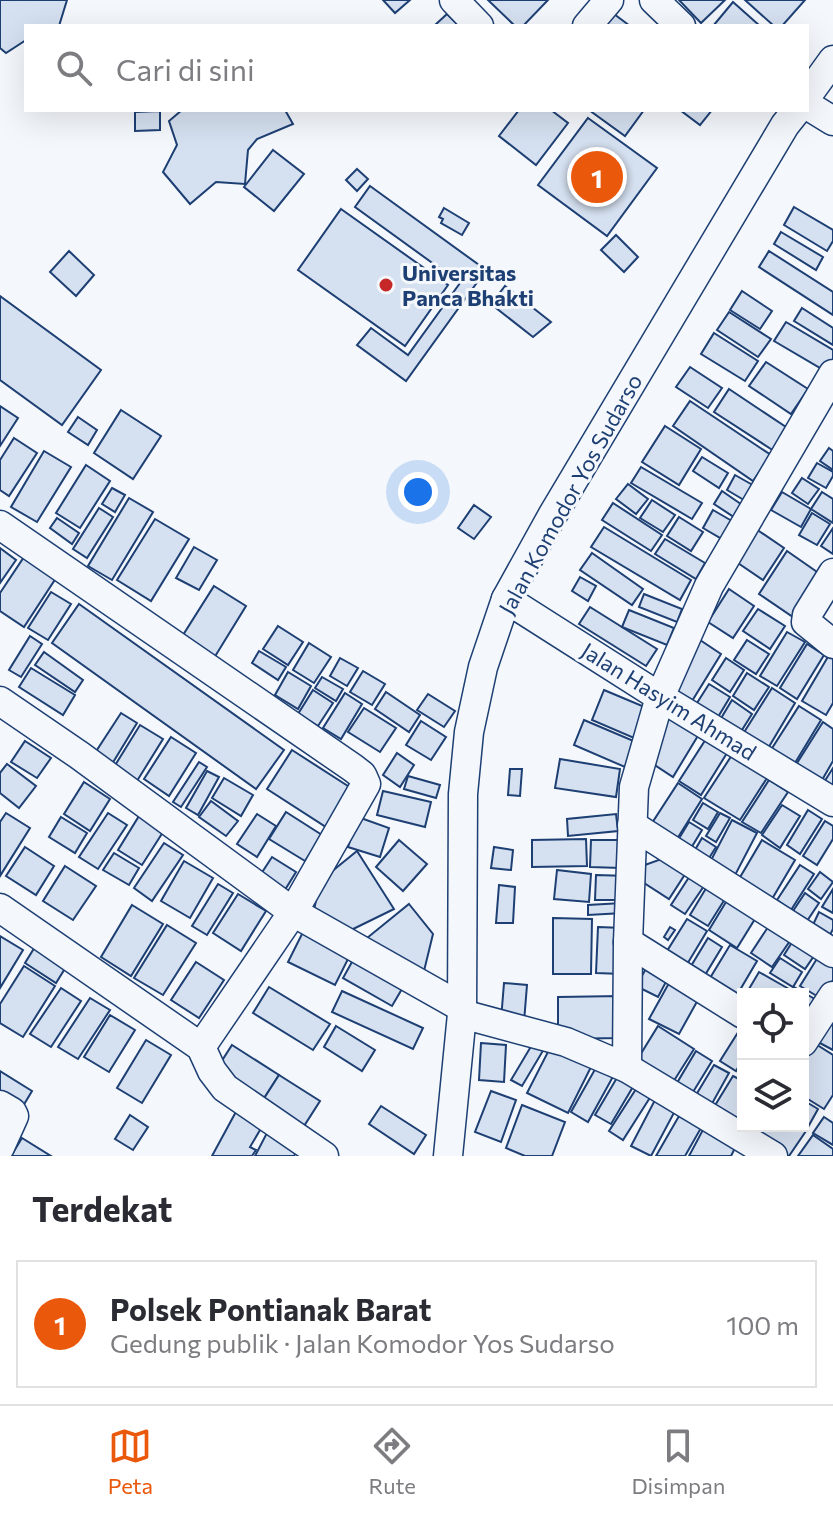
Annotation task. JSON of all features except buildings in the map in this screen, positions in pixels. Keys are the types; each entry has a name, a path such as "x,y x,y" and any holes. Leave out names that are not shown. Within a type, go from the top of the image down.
{"street":[{"path":"454,0 477,24"},
{"path":"589,24 609,0"},
{"path":"654,0 679,24"},
{"path":"809,93 833,60"},
{"path":"809,106 833,121"},
{"name":"Jalan Komodor Yos Sudarso","path":"448,1156 461,1010 463,794 469,732 483,667 506,599 784,115"},
{"path":"627,1068 634,787 660,697 709,586 833,374"},
{"path":"0,525 362,775 366,784 293,912 201,1047"},
{"path":"833,573 807,615 806,622 833,644"},
{"name":"Jalan Hasyim Ahmad","path":"506,599 833,802"},
{"path":"0,701 293,912 461,1010 566,1042 627,1068 737,1127"},
{"path":"632,825 833,953"},
{"path":"0,908 201,1047 212,1071 225,1088 324,1156"},
{"path":"628,942 737,1010"},
{"path":"809,1033 833,996"},
{"path":"0,1105 14,1116 0,1147"},
{"path":"746,1132 773,1156"}],"place":[{"name":"Polsek Pontianak Barat","path":"597,177"},
{"name":"Universitas Panca Bhakti","path":"386,285"}]}
